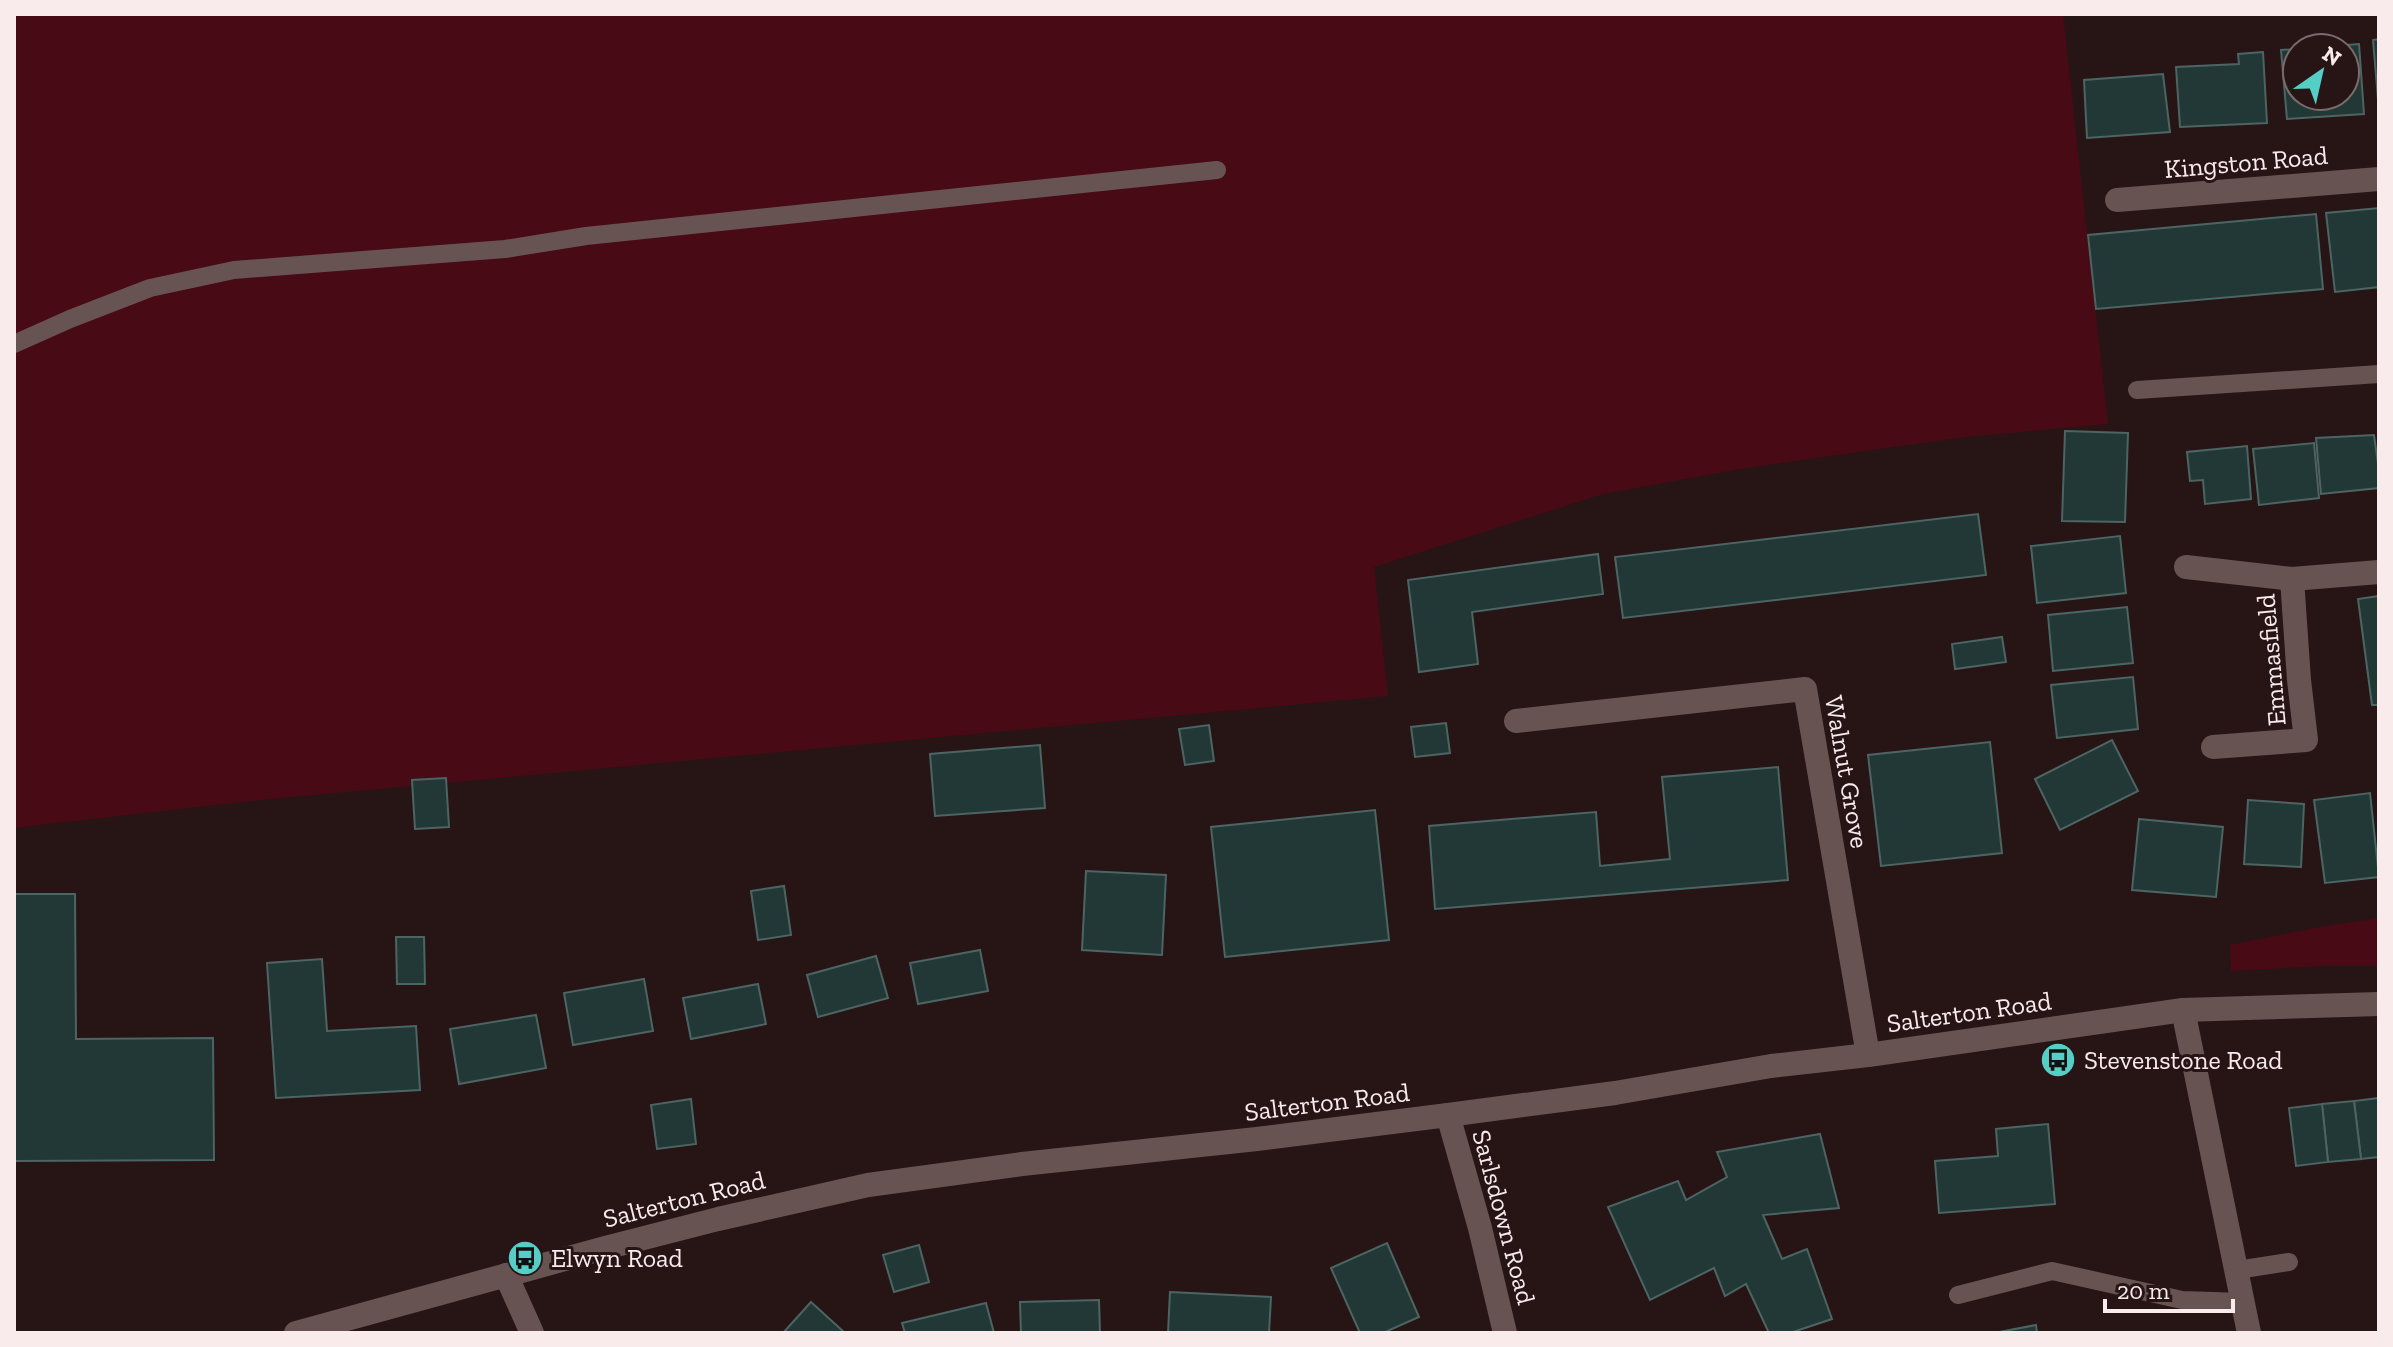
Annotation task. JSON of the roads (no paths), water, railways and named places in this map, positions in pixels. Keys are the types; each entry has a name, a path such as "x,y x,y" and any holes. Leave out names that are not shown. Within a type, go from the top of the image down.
{"main road":[{"name":"Kingston Road","path":"2117,200 2379,179"},
{"name":"Emmasfield","path":"2186,567 2292,579 2379,572"},
{"name":"Emmasfield","path":"2213,747 2306,740 2292,579"},
{"name":"Walnut Grove","path":"1516,721 1805,689 1868,1055"},
{"name":"Salterton Road","path":"296,1333 718,1219 868,1185 1615,1093 1771,1066 2183,1010 2379,1004"},
{"path":"2183,1010 2249,1333"},
{"name":"Sarlsdown Road","path":"1448,1115 1505,1333"},
{"path":"506,1275 532,1333"}],"lane":[{"path":"14,344 150,288 234,270 505,249 601,235 1217,170"},
{"path":"2137,390 2379,374"},
{"path":"2237,1270 2289,1262"},
{"path":"1958,1295 2052,1271 2182,1300 2244,1302"}],"place":[{"name":"Stevenstone Road","path":"2058,1060"},
{"name":"Elwyn Road","path":"525,1258"}]}
